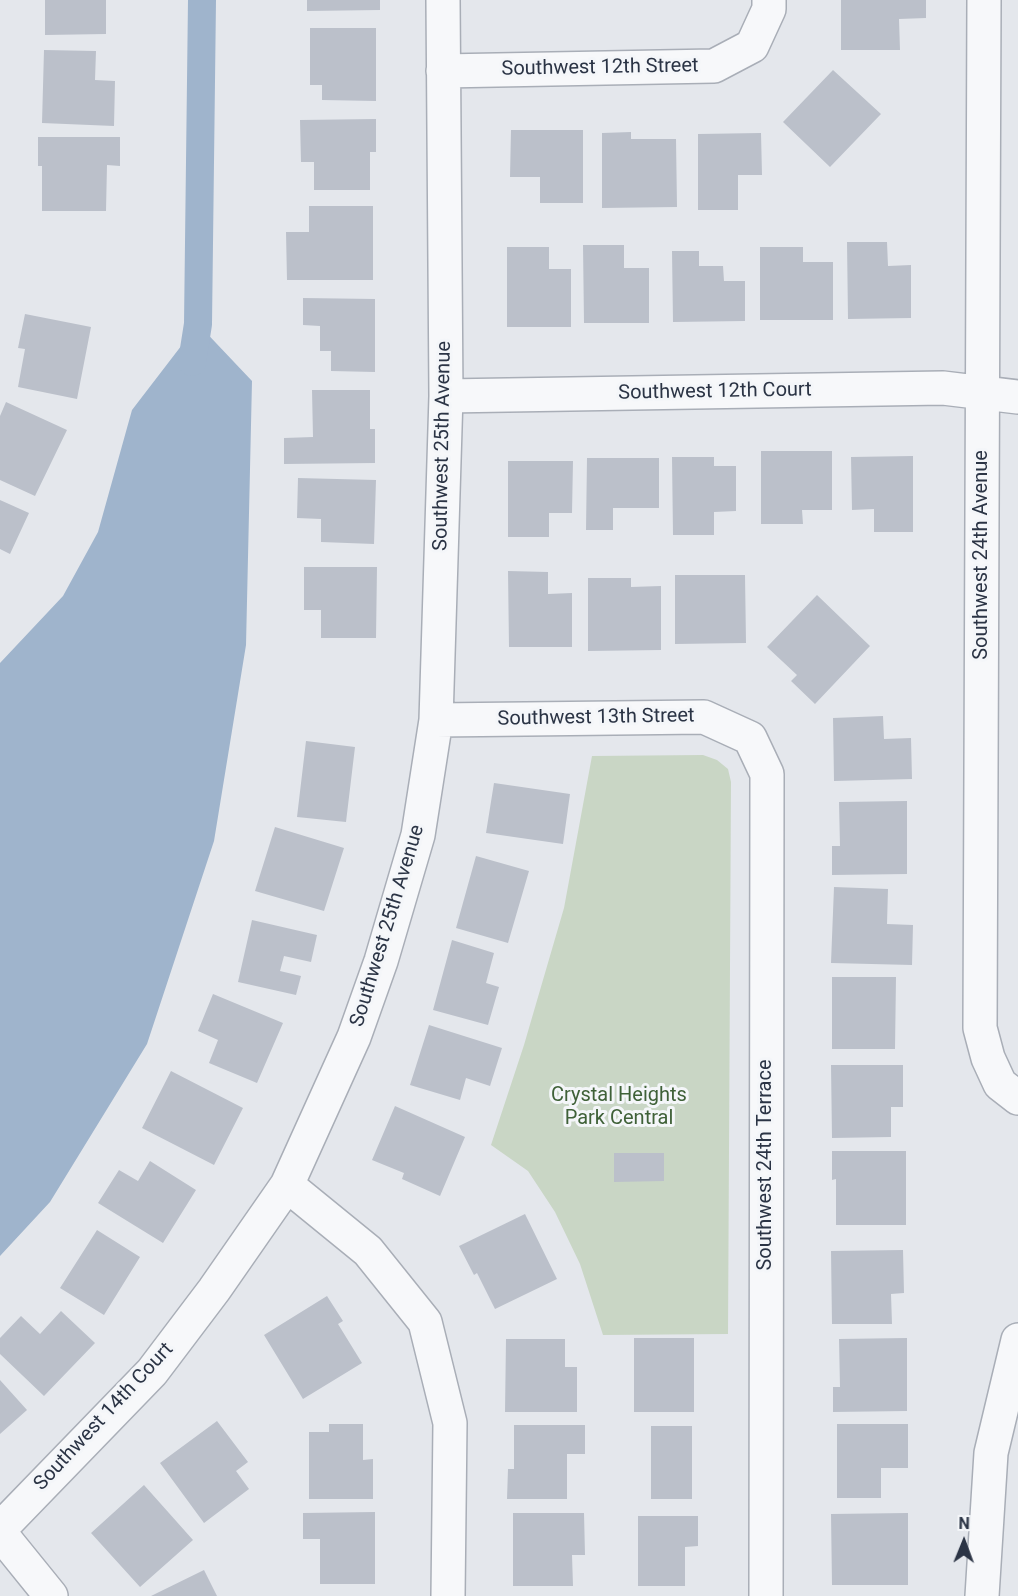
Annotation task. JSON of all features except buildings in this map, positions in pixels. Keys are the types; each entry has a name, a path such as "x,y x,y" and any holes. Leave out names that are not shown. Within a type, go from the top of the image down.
{"street":[{"name":"Southwest 25th Avenue","path":"287,1185 354,1037 381,961 418,836 436,720 446,396 443,0"},
{"name":"Southwest 12th Street","path":"443,70 714,66 752,46 770,9 770,0"},
{"name":"Southwest 24th Avenue","path":"984,0 980,1028 988,1058 1000,1084 1018,1098"},
{"name":"Southwest 12th Court","path":"446,396 943,388 1018,397"},
{"name":"Southwest 13th Street","path":"436,720 704,717 750,738"},
{"name":"Southwest 24th Terrace","path":"750,738 767,774 766,1596"},
{"name":"Southwest 14th Court","path":"0,1531 152,1371 214,1290 287,1185"},
{"path":"287,1185 368,1251 425,1322 450,1424 448,1596"},
{"path":"982,1596 991,1453 1018,1340"},
{"path":"0,1531 51,1596"}],"green space":[{"name":"Crystal Heights Park Central","path":"703,755 717,760 728,769 731,782 728,1334 603,1335 580,1264 555,1212 528,1171 491,1145 524,1045 564,908 592,756"}],"water":[{"path":"198,324 252,381 246,645 214,841 147,1044 50,1202 0,1256 0,663 63,596 98,532 132,410"}],"waterway":[{"path":"192,362 198,324 202,0"}]}
